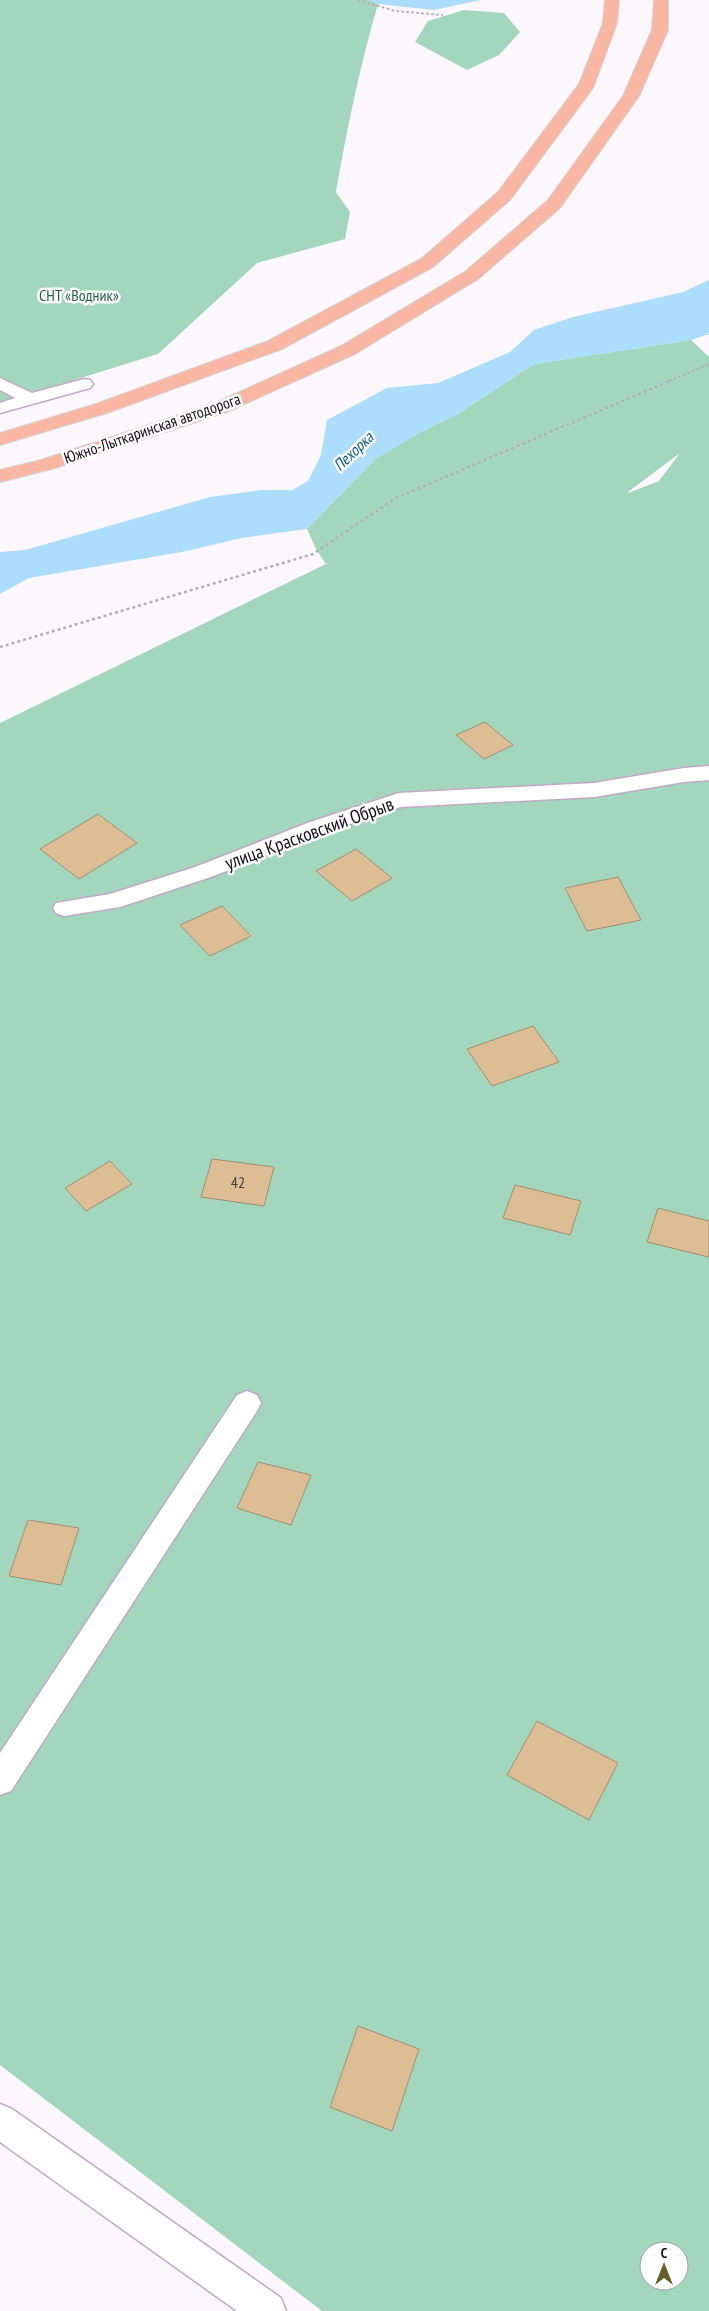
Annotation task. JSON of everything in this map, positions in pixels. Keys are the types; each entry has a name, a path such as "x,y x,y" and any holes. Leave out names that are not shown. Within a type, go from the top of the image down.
{"main road":[{"name":"Южно-Лыткаринская автодорога","path":"0,439 103,408 275,345 427,263 504,196 587,85 610,23 612,0"},
{"name":"Южно-Лыткаринская автодорога","path":"0,476 48,464 220,408 348,350 472,275 554,204 631,96 660,30 661,0"}],"street":[{"path":"0,383 30,399"},
{"path":"0,408 84,384"},
{"name":"улица Красковский Обрыв","path":"64,908 112,902 203,872 318,827 399,800 594,790 684,775 709,773"},
{"path":"0,1780 247,1403"},
{"path":"0,2121 268,2311"}],"path":[{"path":"358,0 395,11 442,14"},
{"path":"0,648 313,554 396,498 709,364"}],"green space":[{"name":"СНТ «Водник»","path":"0,0 370,0 378,4 354,97 336,192 350,212 345,239 257,263 158,354 0,403"},
{"path":"464,10 504,13 520,32 499,55 467,70 415,42 428,21"},
{"path":"691,340 709,357 709,2311 322,2311 0,2065 0,723 328,563 325,563 316,549 307,529 375,459 417,434 456,415 534,364","holes":["680,453 659,481 628,493"]}],"water":[{"path":"370,0 481,0 434,10 378,4"},
{"name":"Пехорка","path":"709,280 709,334 691,340 534,364 456,415 375,459 307,529 242,538 182,552 29,578 0,594 0,552 25,550 210,497 261,490 292,490 308,481 321,455 327,420 387,388 438,383 510,352 534,330 573,317 683,292"}],"building":[{"path":"485,722 513,745 484,759 456,735"},
{"path":"98,814 137,843 79,879 40,849"},
{"path":"356,849 392,878 352,901 316,871"},
{"path":"618,877 641,920 587,931 565,888"},
{"path":"222,906 251,936 210,956 180,925"},
{"path":"533,1026 559,1062 492,1086 467,1049"},
{"path":"212,1159 274,1167 264,1206 201,1197"},
{"path":"110,1161 132,1184 86,1211 65,1188"},
{"path":"515,1185 581,1201 570,1235 503,1218"},
{"path":"658,1208 709,1221 709,1257 647,1242"},
{"path":"258,1462 311,1475 291,1525 237,1508"},
{"path":"28,1520 79,1528 61,1585 9,1576"},
{"path":"537,1721 618,1763 589,1820 507,1775"},
{"path":"358,2026 419,2049 392,2131 330,2107"}]}
